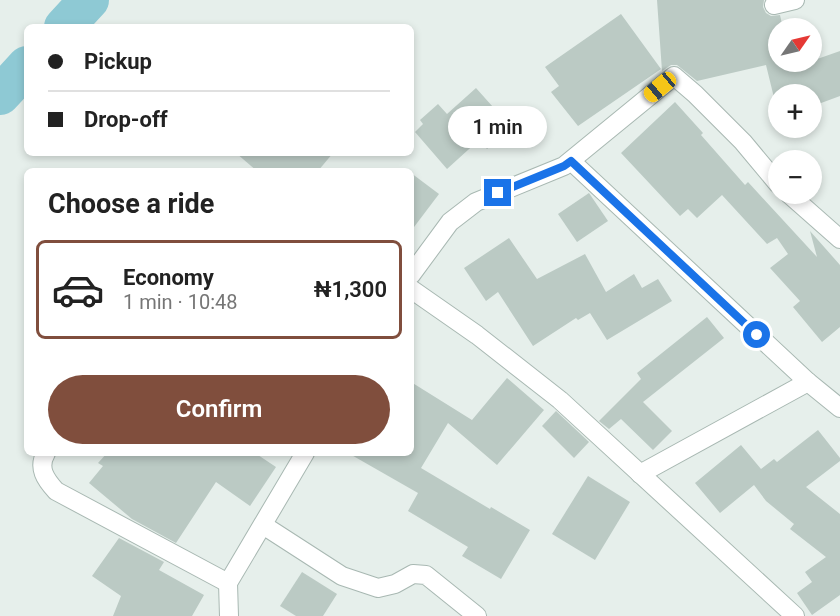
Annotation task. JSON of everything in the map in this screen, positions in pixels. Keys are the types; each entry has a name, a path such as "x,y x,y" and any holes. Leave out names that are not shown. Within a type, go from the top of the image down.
{"street":[{"path":"774,5 795,0"},
{"path":"414,271 450,222 476,202 564,166 674,76 735,134 768,172"},
{"path":"571,161 807,382 840,408"},
{"path":"800,204 840,239"},
{"path":"414,291 477,334 560,400 795,616"},
{"path":"640,474 807,382"},
{"path":"44,456 42,459 43,477 56,491 228,583"},
{"path":"229,616 228,583 303,456"},
{"path":"263,525 342,576 378,588 395,584 413,574 426,575 477,616"}],"building":[{"path":"657,0 764,0 763,7 766,13 771,16 780,15 781,18 768,18 768,72 822,72 822,57 840,51 840,96 822,103 822,84 771,84 766,65 697,81 677,65 671,65 662,71"},
{"path":"621,14 661,69 578,126 551,92 559,86 545,67"},
{"path":"476,88 511,127 487,149 479,140 447,169 415,132 423,124 420,120 438,104 447,114"},
{"path":"675,102 745,185 748,182 817,257 810,231 840,265 840,327 822,342 793,307 800,301 770,268 788,254 777,238 767,244 722,195 697,218 688,209 680,216 621,153"},
{"path":"240,156 330,156 320,168 254,168"},
{"path":"414,175 439,194 414,227"},
{"path":"589,193 608,221 577,242 558,214"},
{"path":"509,238 537,279 585,254 606,292 634,274 642,288 658,279 672,301 607,340 590,313 578,320 576,318 533,346 498,292 486,301 464,268"},
{"path":"707,317 724,338 643,402 672,431 653,450 621,419 609,429 599,421 641,379 637,373"},
{"path":"507,378 544,410 497,465 448,423 421,468 530,530 501,579 462,556 468,547 408,511 418,493 353,456 414,456 414,384 472,420"},
{"path":"556,411 589,442 574,458 542,426"},
{"path":"818,430 840,461 806,487 840,514 840,595 812,615 797,593 812,582 805,572 826,557 790,529 794,524 766,501 754,485 720,513 695,483 741,445 761,469 774,459 777,462"},
{"path":"104,456 260,456 276,467 250,506 216,482 176,543 132,519 89,483 103,466 98,463"},
{"path":"588,476 630,502 595,560 552,534"},
{"path":"119,538 164,562 159,570 204,595 192,616 113,616 121,596 92,576"},
{"path":"302,572 337,594 323,616 296,616 280,606"}],"waterway":[{"path":"67,24 89,0"},
{"path":"0,95 24,69"}],"route":[{"path":"498,193 571,161 757,335"}]}
